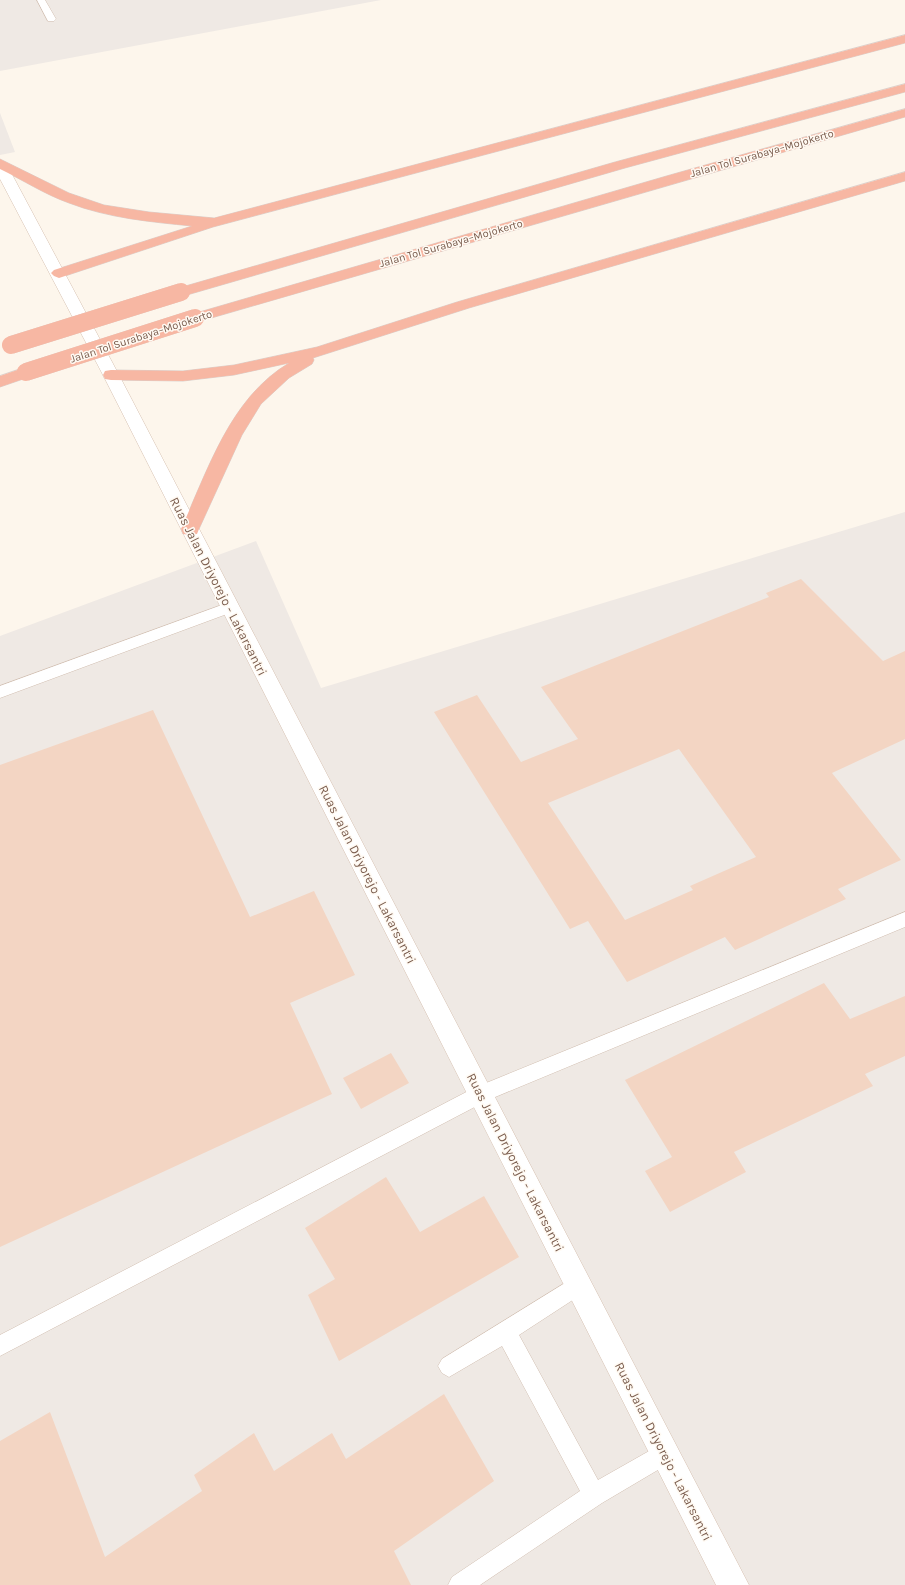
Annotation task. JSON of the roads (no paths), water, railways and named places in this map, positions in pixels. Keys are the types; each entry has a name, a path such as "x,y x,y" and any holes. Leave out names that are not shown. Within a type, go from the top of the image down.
{"highway":[{"path":"59,273 214,223 905,39"},
{"name":"Jalan Tol Surabaya–Mojokerto","path":"6,347 181,292 620,165 905,88"},
{"name":"Jalan Tol Surabaya–Mojokerto","path":"0,382 26,372 195,318 653,184 905,113"},
{"path":"0,164 54,191 85,204 125,214 214,223"},
{"path":"111,375 183,376 234,370 321,351 463,305 905,176"},
{"path":"190,529 233,435 255,400 283,374 321,351"}],"main road":[{"name":"Ruas Jalan Driyorejo - Lakarsantri","path":"0,164 59,273 733,1585"}],"lane":[{"path":"41,0 51,19"},
{"path":"0,692 230,608"},
{"path":"0,1346 481,1094 905,919"},
{"path":"449,1366 506,1332 578,1285"},
{"path":"506,1332 594,1495"},
{"path":"460,1585 594,1495 665,1453"}]}
